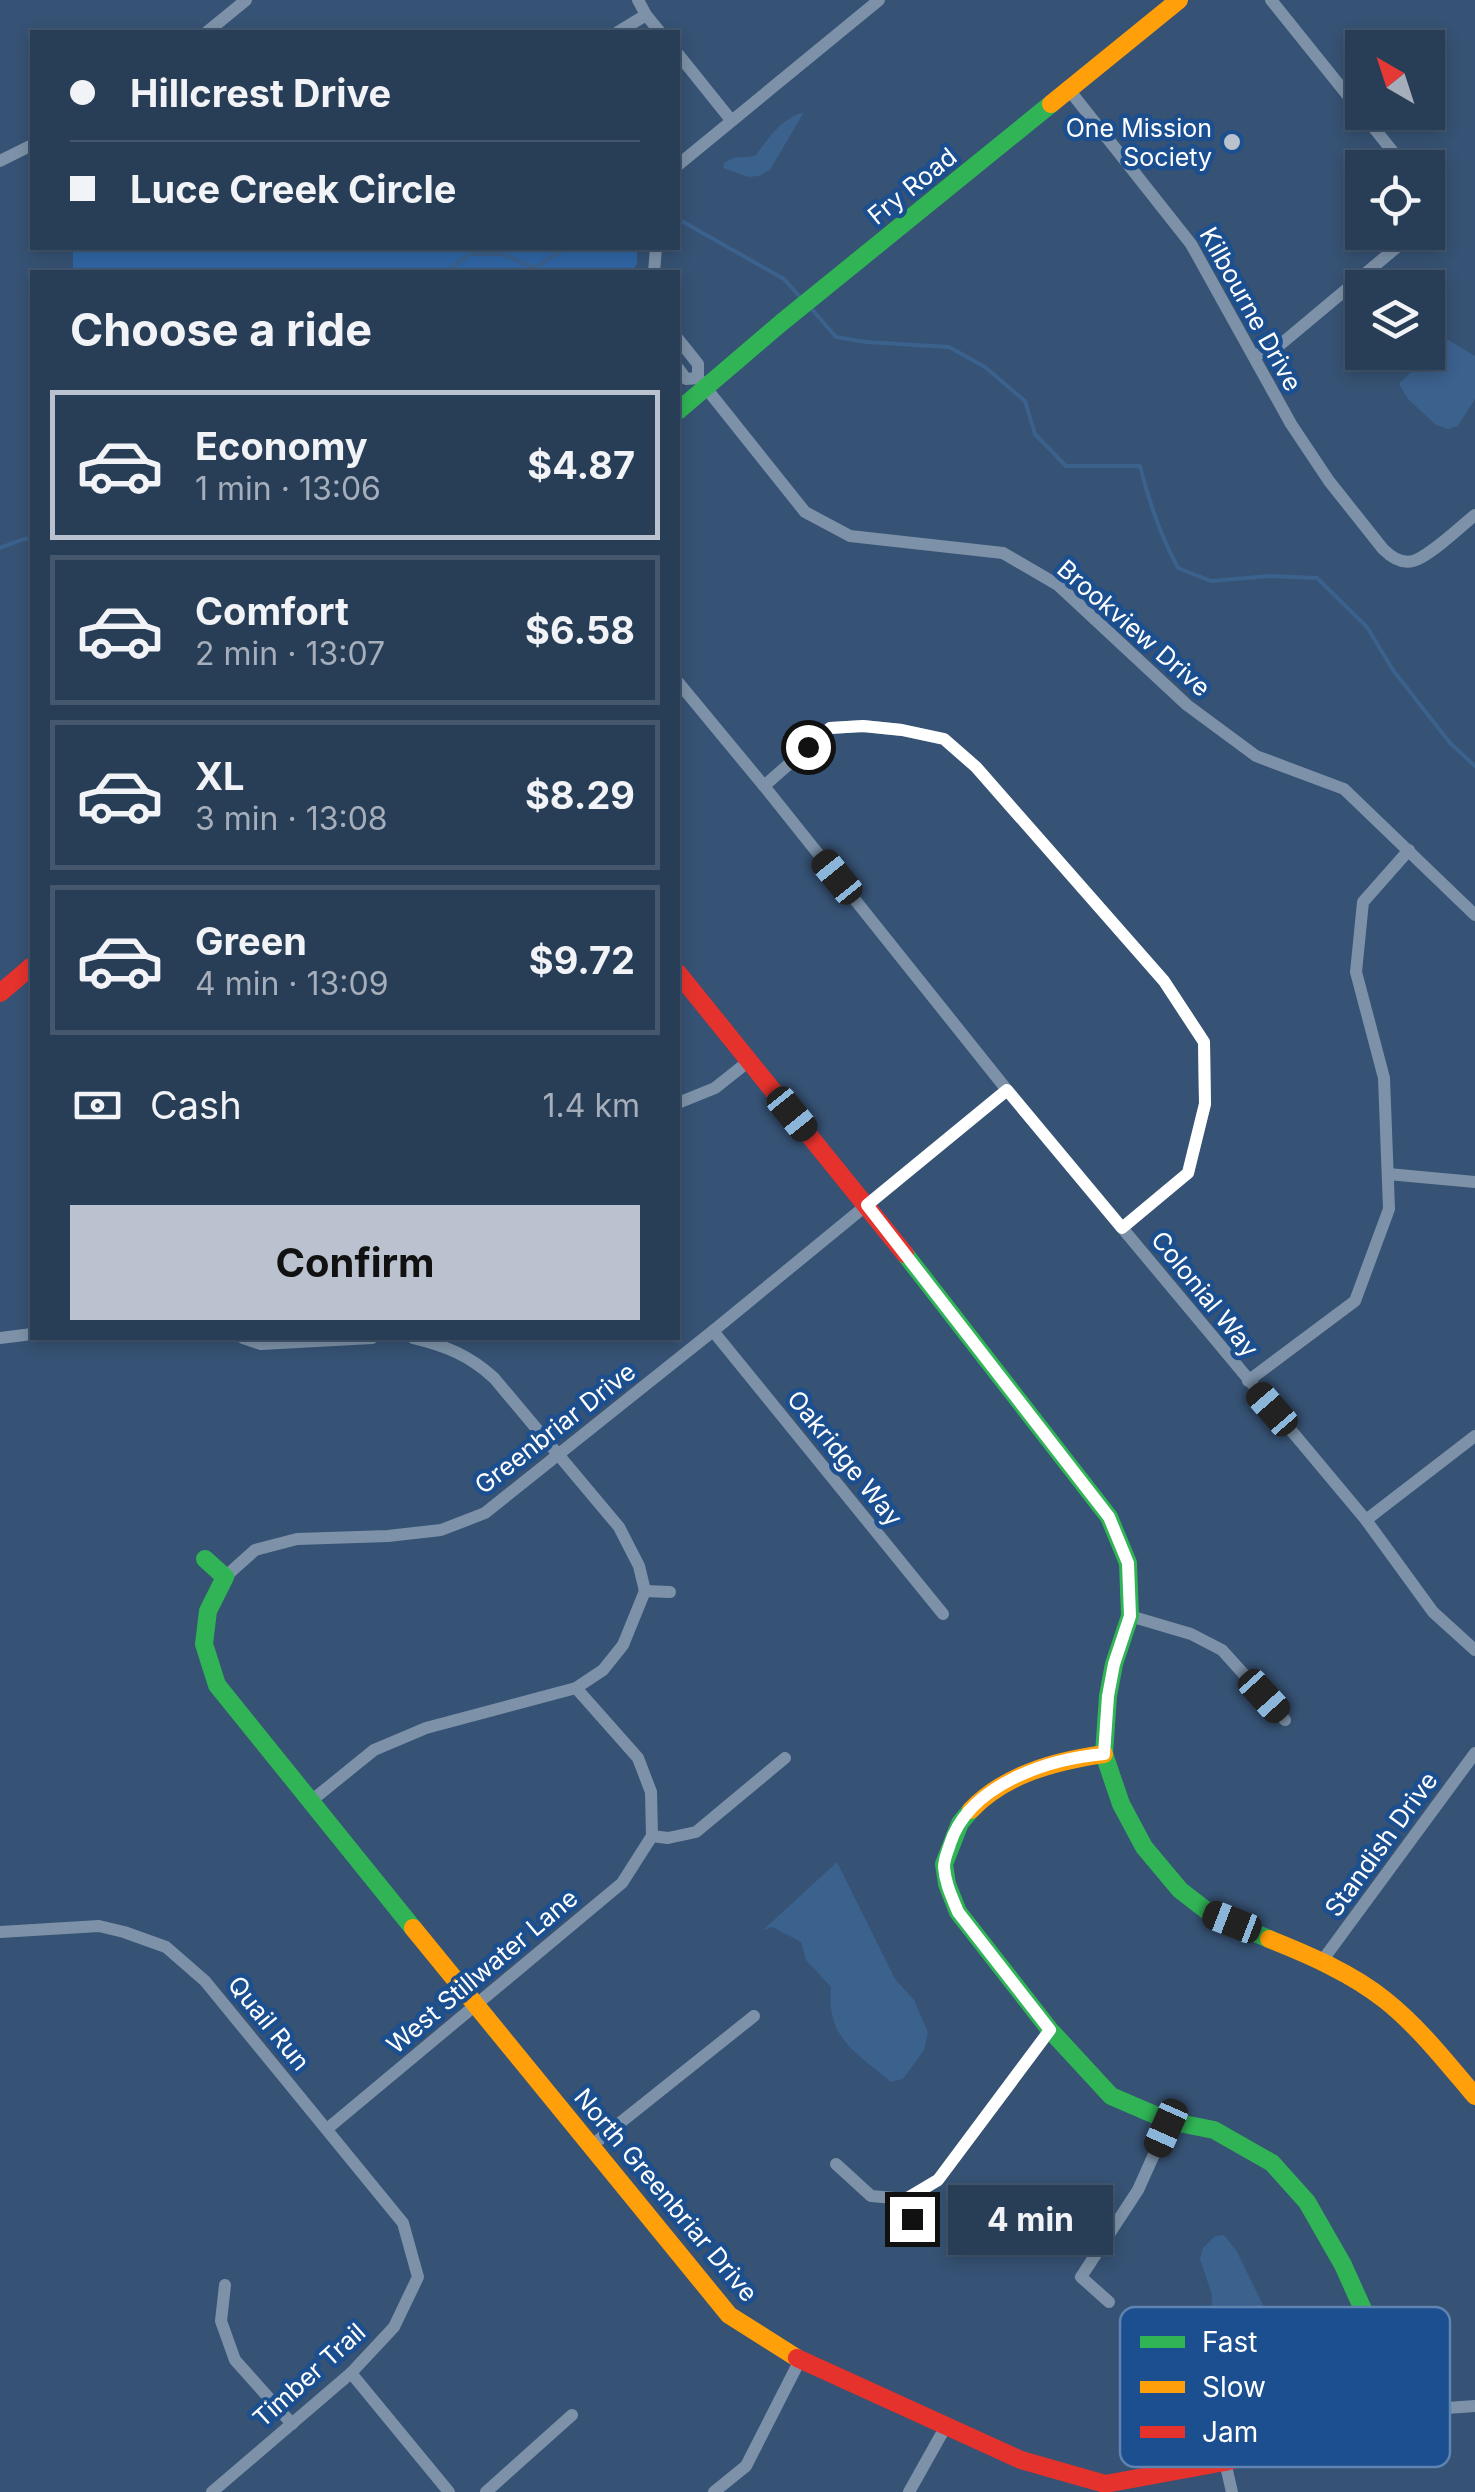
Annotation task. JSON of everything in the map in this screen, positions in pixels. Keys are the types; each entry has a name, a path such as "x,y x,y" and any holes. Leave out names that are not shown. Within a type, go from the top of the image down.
{"street":[{"path":"209,30 246,0"},
{"path":"638,0 658,30"},
{"path":"680,164 879,0"},
{"name":"Fry Road","path":"680,409 702,383 1179,0"},
{"path":"1271,0 1392,150"},
{"path":"621,30 646,15"},
{"path":"680,56 732,120"},
{"name":"Kilbourne Drive","path":"1070,91 1191,244 1314,460 1387,554 1401,561 1415,560 1475,515"},
{"path":"0,161 30,146"},
{"path":"1254,356 1282,344 1394,250"},
{"path":"680,342 698,364 702,383 686,378 680,370"},
{"name":"Brookview Drive","path":"702,383 805,512 850,536 1004,553 1058,585 1186,706 1256,756 1344,789 1475,915"},
{"name":"Colonial Way","path":"680,684 1007,1090 1366,1520 1433,1612 1475,1650"},
{"path":"764,786 830,728 863,726 944,739 976,767 1164,981 1204,1042 1205,1104 1188,1173 1122,1228"},
{"path":"1248,1382 1356,1302 1390,1209 1384,1078 1356,972 1363,902 1409,850"},
{"path":"0,993 30,968"},
{"path":"680,975 867,1205 1109,1517 1128,1563 1130,1616 1111,1680 1104,1754 1121,1804 1144,1848 1180,1890 1211,1914 1322,1961 1385,2000 1438,2052 1475,2096"},
{"path":"680,1102 715,1088 749,1060"},
{"name":"Greenbriar Drive","path":"225,1577 255,1550 296,1539 440,1530 485,1513 1007,1090"},
{"path":"1388,1174 1475,1182"},
{"name":"Oakridge Way","path":"713,1331 943,1614"},
{"path":"0,1338 30,1334"},
{"path":"249,1340 261,1344 335,1340"},
{"path":"310,1801 374,1750 426,1728 576,1688 602,1670 624,1646 645,1590 639,1566 618,1527 494,1378 476,1362 442,1345 421,1340"},
{"path":"1366,1520 1475,1436"},
{"path":"205,1559 225,1577"},
{"name":"North Greenbriar Drive","path":"225,1577 208,1611 204,1644 217,1685 729,2315 800,2360 1021,2460 1105,2484 1198,2467"},
{"path":"645,1590 670,1592"},
{"path":"1130,1616 1191,1634 1222,1650 1285,1720"},
{"path":"576,1688 638,1758 651,1792 652,1836 668,1838 696,1832 785,1758"},
{"name":"Standish Drive","path":"1322,1961 1475,1753"},
{"path":"1104,1754 1043,1767 991,1791 970,1807 956,1826 944,1864 948,1889 958,1912 1050,2030 1111,2096 1169,2120 1214,2130 1272,2163 1306,2202 1343,2265 1362,2307"},
{"name":"West Stillwater Lane","path":"327,2130 622,1883 652,1836"},
{"name":"Quail Run","path":"0,1932 99,1926 166,1947 206,1981 403,2223 418,2277"},
{"path":"591,2146 754,2016"},
{"path":"836,2164 871,2196 906,2199 938,2180 1050,2030"},
{"path":"1109,2302 1081,2277 1138,2190 1169,2120"},
{"path":"906,2199 912,2219"},
{"name":"Timber Trail","path":"212,2492 351,2373 394,2326 418,2277"},
{"path":"225,2285 221,2322 234,2360 292,2424"},
{"path":"714,2492 746,2466 800,2360"},
{"path":"351,2373 449,2492"},
{"path":"1450,2408 1475,2406"},
{"path":"486,2492 572,2415"},
{"path":"909,2492 946,2426"},
{"path":"1226,2467 1232,2492"}],"shaded area":[{"path":"804,112 770,170 748,177 723,168 733,158 755,156 782,124"},
{"path":"73,250 637,250 637,264 632,270 73,270"},
{"path":"1445,338 1475,356 1475,399 1458,426 1448,429 1436,425 1408,399 1399,384 1413,370 1445,370"},
{"path":"837,1862 895,1979 914,2000 928,2032 924,2050 903,2079 891,2082 846,2043 833,2020 831,1987 806,1960 801,1942 772,1927 762,1931"},
{"path":"1224,2235 1236,2250 1264,2307 1211,2307 1212,2295 1200,2259 1203,2248 1215,2236"}],"waterway":[{"path":"680,220 784,279 802,299"},
{"path":"449,270 470,254 503,254 534,268 563,250"},
{"path":"809,306 836,337 949,347 985,367 1025,401 1035,434 1066,466 1140,466 1156,518 1178,568 1211,581 1269,576 1317,578 1367,627 1393,670 1450,743 1475,766"},
{"path":"0,548 30,538"}],"traffic: fast":[{"path":"680,409 1051,104"},
{"path":"905,1254 1109,1517 1128,1563 1130,1616 1114,1664 1104,1754 1121,1804 1144,1847 1180,1890 1211,1914 1269,1939"},
{"path":"205,1559 225,1577 208,1611 204,1644 217,1685 413,1928"},
{"path":"971,1810 960,1823 944,1864 947,1884 958,1912 1050,2030 1111,2096 1169,2121 1214,2130 1272,2163 1307,2202 1362,2307"}],"traffic: slow":[{"path":"1051,104 1179,0"},
{"path":"971,1810 1015,1778 1104,1754"},
{"path":"413,1928 729,2315 797,2358"},
{"path":"1269,1939 1372,1990 1421,2034 1475,2096"}],"traffic: jam":[{"path":"0,993 30,968"},
{"path":"680,975 905,1254"},
{"path":"797,2358 1021,2460 1105,2484 1198,2467"}],"place":[{"name":"One Mission Society","path":"1232,142"}],"route":[{"path":"808,747 830,728 863,726 944,739 976,767 1164,981 1204,1042 1205,1104 1188,1173 1122,1228 1007,1090 867,1205 1109,1517 1128,1563 1130,1616 1114,1664 1104,1754 1043,1767 991,1791 970,1807 956,1826 944,1864 948,1889 958,1912 1050,2030 938,2180 906,2199 912,2219"}]}
